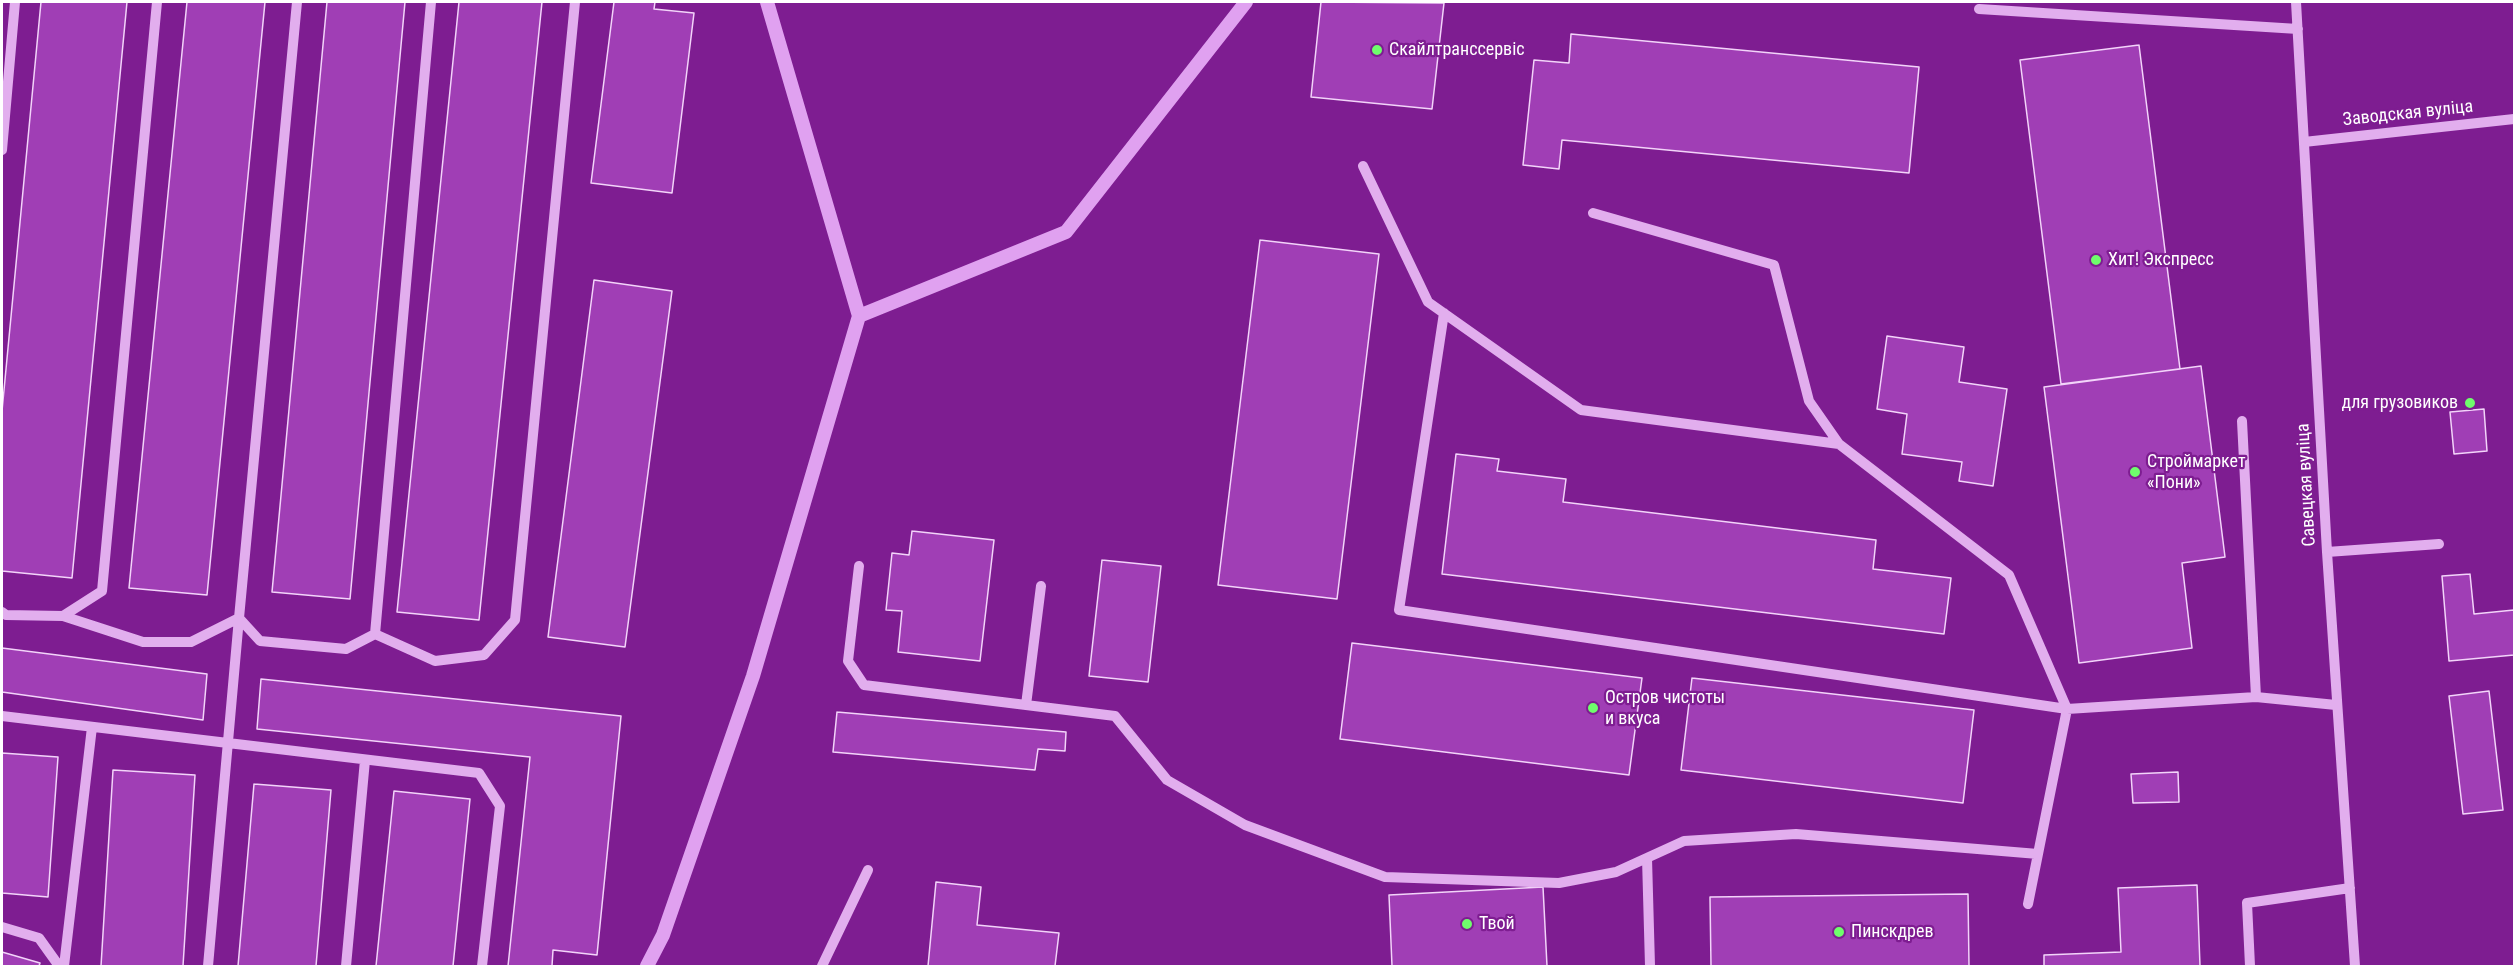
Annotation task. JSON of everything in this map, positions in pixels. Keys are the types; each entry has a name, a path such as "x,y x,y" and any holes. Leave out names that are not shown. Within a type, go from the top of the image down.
{"street":[{"path":"2,150 15,2"},
{"path":"63,616 102,591 157,2"},
{"path":"208,966 297,2"},
{"path":"375,634 431,2"},
{"path":"375,634 435,661 484,655 515,620 575,2"},
{"name":"Савецкая вуліца","path":"2296,2 2336,705 2355,966"},
{"path":"1979,9 2298,29"},
{"name":"Заводская вуліца","path":"2304,142 2514,119"},
{"path":"1363,166 1428,302 1581,410 1839,444"},
{"path":"1593,213 1774,265 1809,401 1839,444 2009,575 2067,709 2028,904"},
{"path":"1444,313 1400,610 2067,709 2256,697 2336,705"},
{"path":"2242,421 2256,697"},
{"path":"2327,552 2439,544"},
{"path":"859,566 848,661 864,685 1115,716 1167,780 1245,825 1385,877 1559,883 1616,872 1684,841 1796,834 2038,854"},
{"path":"1026,705 1041,586"},
{"path":"2,612 6,615 63,616 143,642 191,642 239,618"},
{"path":"239,618 260,641 346,649 375,634"},
{"path":"2,716 479,773 500,806 482,966"},
{"path":"62,966 92,727"},
{"path":"346,966 365,760"},
{"path":"1647,858 1650,966"},
{"path":"822,966 868,870"},
{"path":"2250,966 2247,903 2349,888"},
{"path":"2,927 39,938 62,966"}],"building":[{"path":"41,2 127,2 72,578 2,571 2,411"},
{"path":"187,2 265,2 207,595 129,588"},
{"path":"327,2 405,2 350,599 272,592"},
{"path":"459,2 542,2 479,620 397,612"},
{"path":"614,2 655,2 654,9 694,13 672,193 591,183"},
{"name":"Скайлтранссервіс","path":"1321,2 1444,3 1432,109 1311,97"},
{"path":"1571,34 1919,67 1909,173 1562,140 1559,169 1523,165 1534,60 1569,63"},
{"path":"2139,45 2180,369 2061,384 2020,60"},
{"path":"1260,240 1379,254 1337,599 1218,585"},
{"path":"594,280 672,291 625,647 548,637"},
{"path":"1887,336 1964,347 1959,382 2007,389 1993,486 1959,481 1962,462 1902,454 1907,414 1877,409"},
{"name":"Строймаркет «Пони»","path":"2201,366 2225,557 2182,563 2192,648 2079,663 2044,387"},
{"path":"2484,409 2487,451 2454,454 2450,412"},
{"path":"1456,454 1499,459 1497,471 1566,479 1563,502 1876,540 1873,569 1951,578 1944,634 1442,574"},
{"path":"912,531 994,540 980,661 898,652 902,611 886,610 892,553 909,555"},
{"path":"1102,560 1161,566 1148,682 1089,676"},
{"path":"2470,574 2474,614 2514,610 2514,655 2449,661 2442,576"},
{"path":"1352,643 1642,678 1629,775 1340,739"},
{"path":"2,648 207,674 203,720 2,692"},
{"path":"1692,678 1974,710 1963,803 1681,770"},
{"path":"261,679 621,716 597,955 553,950 552,966 508,966 530,757 257,729"},
{"path":"2489,691 2503,810 2463,814 2449,696"},
{"path":"837,712 1066,732 1065,751 1038,749 1035,770 833,752"},
{"path":"2,753 58,757 48,897 2,893"},
{"path":"113,770 195,775 183,966 101,966"},
{"path":"2178,772 2179,802 2133,803 2131,774"},
{"path":"254,784 331,790 316,966 238,966"},
{"path":"394,791 470,799 453,966 376,966"},
{"path":"936,882 981,887 977,925 1059,933 1055,966 928,966"},
{"path":"2197,885 2200,966 2044,966 2044,955 2121,952 2118,888"},
{"name":"Твой","path":"1543,887 1547,966 1392,966 1389,895"},
{"name":"Пинскдрев","path":"1968,894 1969,966 1711,966 1710,897"},
{"path":"2,952 40,963 39,966 2,966"}],"waterway":[{"path":"647,966 663,935 753,676 859,316 767,2"},
{"path":"859,316 1066,232 1246,2"}],"place":[{"name":"Скайлтранссервіс","path":"1377,50"},
{"name":"Хит! Экспресс","path":"2096,260"},
{"name":"для грузовиков","path":"2470,403"},
{"name":"Строймаркет «Пони»","path":"2135,472"},
{"name":"Остров чистоты и вкуса","path":"1593,708"},
{"name":"Твой","path":"1467,924"},
{"name":"Пинскдрев","path":"1839,932"}]}
